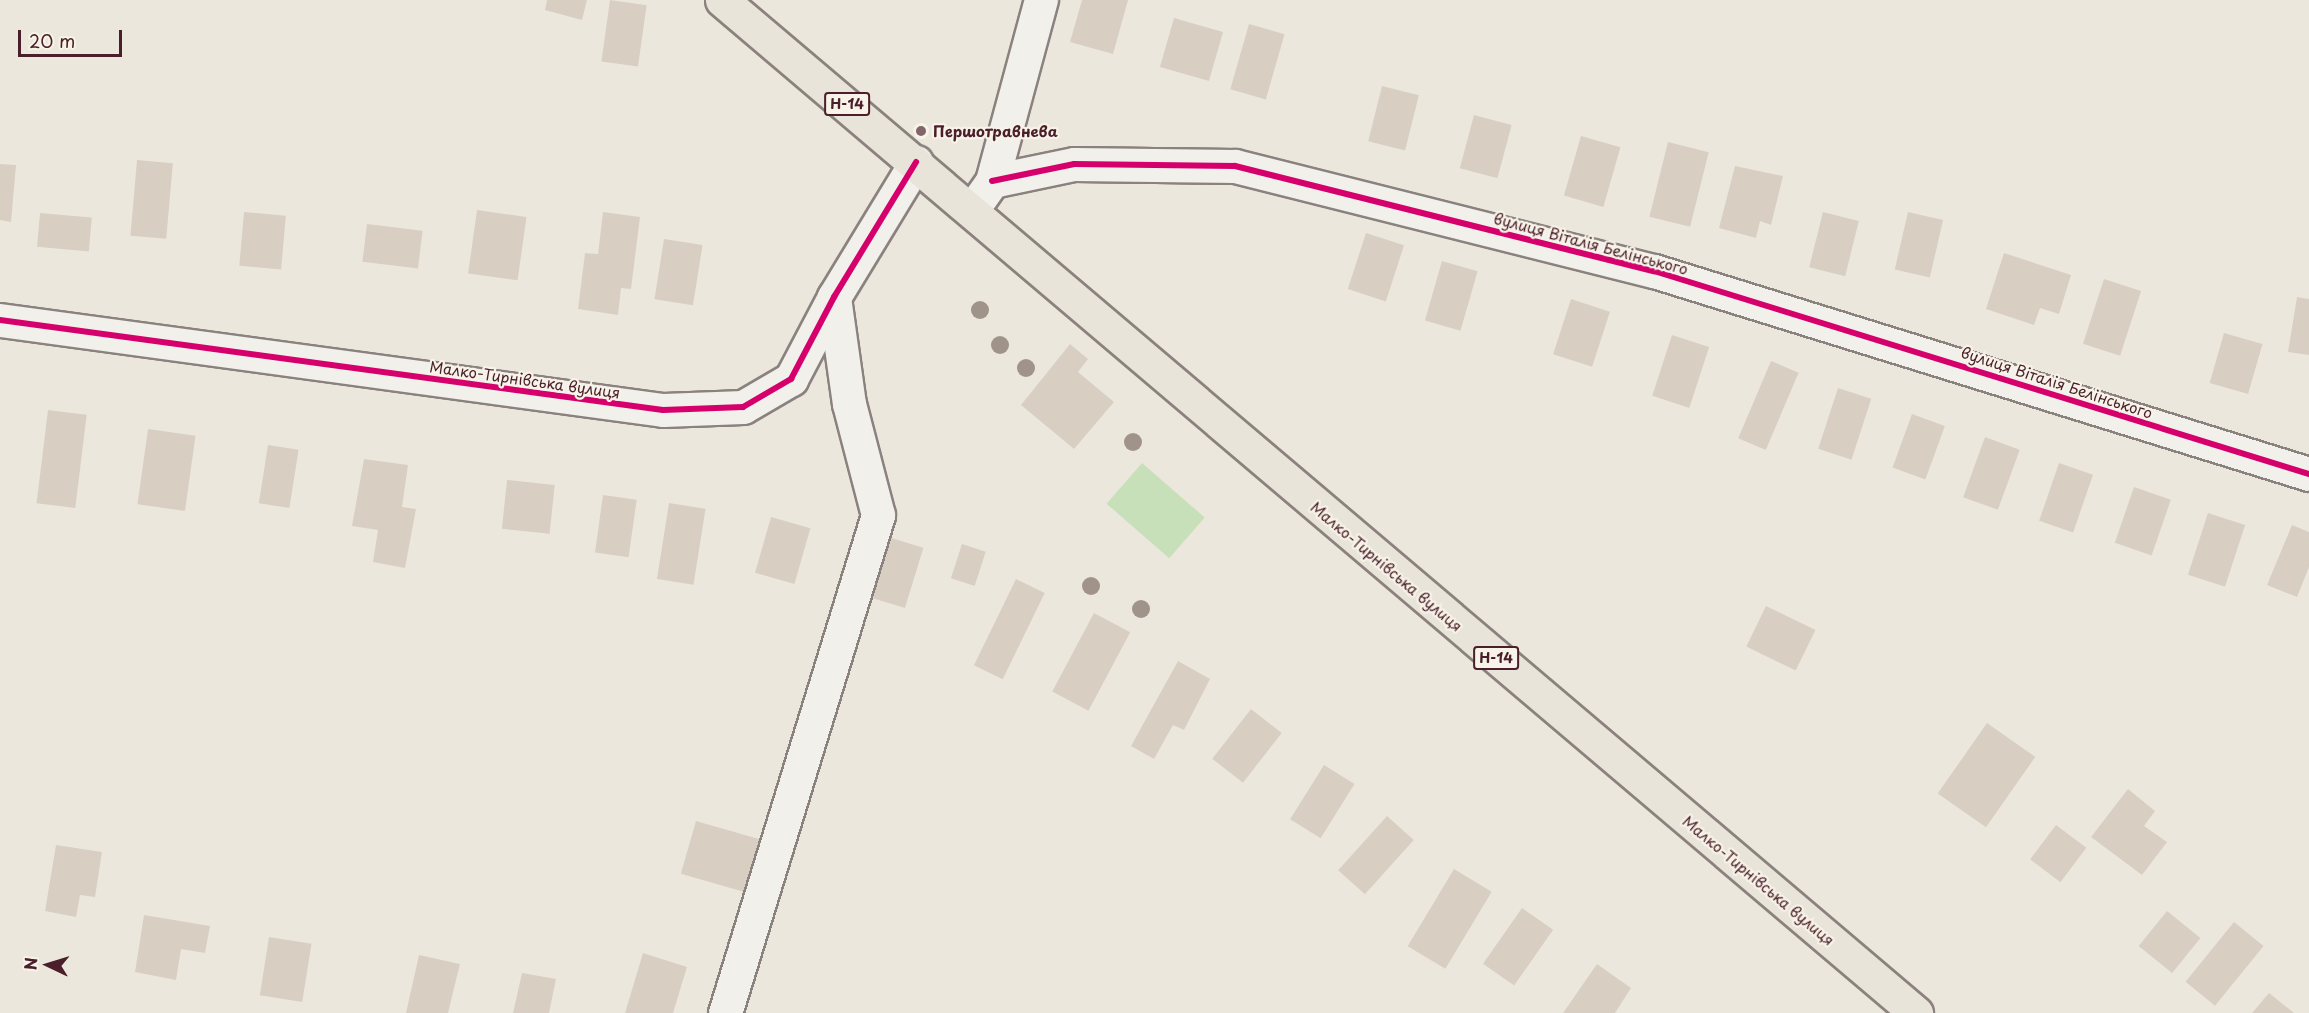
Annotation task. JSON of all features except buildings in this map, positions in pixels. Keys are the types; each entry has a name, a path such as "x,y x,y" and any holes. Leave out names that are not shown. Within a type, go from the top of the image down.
{"main road":[{"name":"Н-14","path":"722,0 971,210"},
{"name":"Малко-Тирнівська вулиця","path":"971,210 1916,1013"}],"street":[{"path":"971,210 992,181 1041,0"},
{"name":"Малко-Тирнівська вулиця","path":"0,320 663,410 743,407 791,380 834,297 916,162"},
{"name":"вулиця Віталія Белінського","path":"992,181 1074,164 1235,166 1654,271 2309,474"},
{"path":"725,1013 878,515 849,404 834,297"}],"green space":[{"path":"1142,463 1205,517 1169,558 1107,504"}],"cycle path":[{"path":"0,320 663,410 743,407 791,379 834,297 916,162"},
{"path":"992,181 1074,164 1235,166 1654,271 2309,474"}],"place":[{"name":"Першотравнева","path":"921,131"}]}
